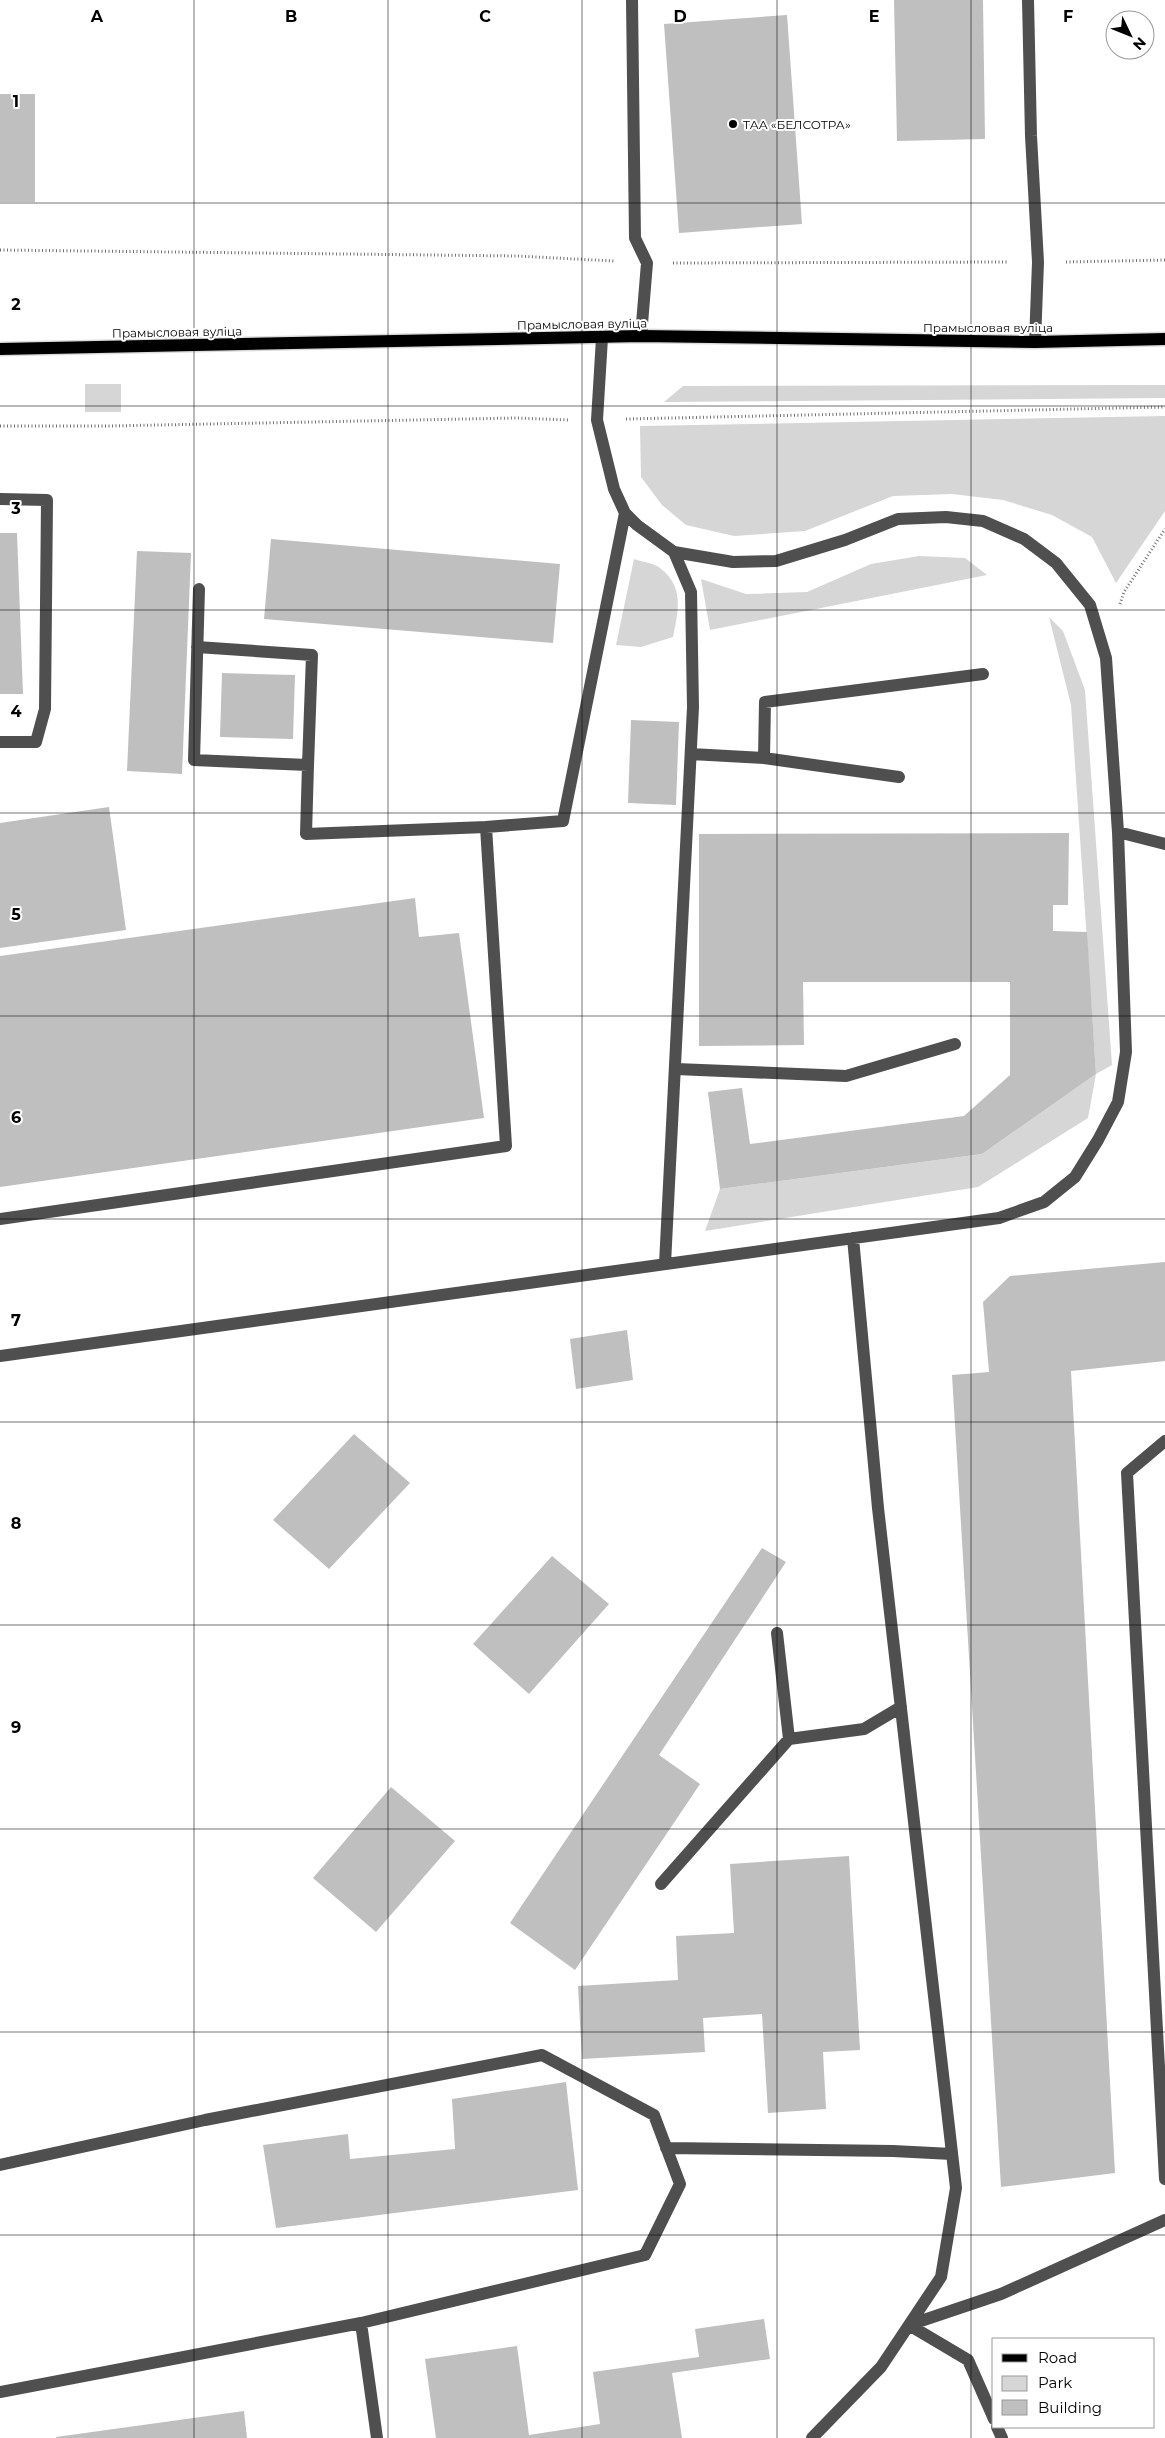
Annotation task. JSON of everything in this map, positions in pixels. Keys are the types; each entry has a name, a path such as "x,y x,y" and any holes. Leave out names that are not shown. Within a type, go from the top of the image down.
{"main road":[{"name":"Прамысловая вуліца","path":"0,349 641,336 1035,342 1165,339"}],"lane":[{"path":"632,0 635,238 647,263 641,336"},
{"path":"1028,0 1031,136 1038,262 1035,342"},
{"path":"0,1356 999,1218 1044,1202 1075,1176 1098,1140 1118,1102 1126,1052 1118,832 1106,658 1090,605 1056,563 1024,539 983,521 946,517 898,519 845,540 776,561 732,562 674,552 637,526 625,513 609,473 597,420 602,338"},
{"path":"0,499 47,500 45,709 36,742 0,742"},
{"path":"197,647 312,655 306,834 486,827 563,821 625,513"},
{"path":"665,1264 666,1213 676,1069 693,698 691,592 674,552"},
{"path":"199,588 194,760 308,765"},
{"path":"764,758 764,702 984,674"},
{"path":"691,754 764,758 898,777"},
{"path":"0,1219 506,1146 486,827"},
{"path":"1118,832 1165,844"},
{"path":"676,1069 846,1076 955,1044"},
{"path":"812,2438 881,2367 941,2277 956,2188 878,1508 853,1238"},
{"path":"1165,1441 1127,1473 1165,2179"},
{"path":"777,1633 789,1739"},
{"path":"660,1884 789,1739 864,1729 901,1707"},
{"path":"0,2165 205,2120 542,2055 654,2115 680,2184 645,2255 361,2323 0,2392"},
{"path":"666,2148 893,2151 952,2154"},
{"path":"909,2324 1001,2294 1165,2220"},
{"path":"361,2323 377,2438"},
{"path":"909,2324 968,2360 992,2414"}],"path":[{"path":"0,250 517,256 647,263 1165,260"},
{"path":"1119,611 1124,592 1165,530"}],"green space":[{"path":"85,384 121,384 121,412 85,412"},
{"path":"1165,385 1165,398 664,402 683,386"},
{"path":"1165,416 1165,511 1116,583 1092,537 1052,515 1003,500 952,494 893,496 805,531 734,536 686,525 662,505 641,477 640,426"},
{"path":"919,556 965,558 987,575 710,630 701,579 746,594 807,592 871,564"},
{"path":"634,559 657,566 668,575 673,583 678,600 673,637 641,647 616,645"},
{"path":"1049,617 1063,631 1085,690 1112,1065 1096,1074 1071,705"},
{"path":"1096,1074 1088,1118 978,1187 705,1231 720,1189 982,1154"}],"building":[{"path":"894,0 983,0 985,139 897,141"},
{"name":"ТАА «БЕЛСОТРА»","path":"787,15 802,224 679,233 664,24"},
{"path":"0,94 35,94 35,202 0,202"},
{"path":"0,533 17,533 23,694 0,694"},
{"path":"271,539 560,564 553,643 264,619"},
{"path":"137,551 191,553 182,774 127,771"},
{"path":"222,673 295,675 293,739 220,737"},
{"path":"631,720 679,722 676,805 628,803"},
{"path":"109,807 126,930 0,948 0,823"},
{"path":"1069,833 1068,905 1053,905 1053,931 1087,932 1096,1074 982,1154 720,1189 708,1092 742,1088 750,1144 964,1116 1010,1075 1010,982 803,982 804,1045 699,1046 699,834"},
{"path":"415,898 419,937 459,933 484,1118 0,1187 0,956"},
{"path":"1165,1262 1165,1361 1071,1371 1115,2173 1001,2187 952,1375 989,1372 983,1302 1010,1276"},
{"path":"627,1330 633,1380 576,1389 570,1339"},
{"path":"354,1434 410,1483 329,1569 273,1520"},
{"path":"762,1548 786,1562 659,1755 700,1784 575,1970 510,1923"},
{"path":"552,1556 609,1604 529,1694 473,1644"},
{"path":"391,1787 455,1841 376,1932 313,1878"},
{"path":"849,1856 860,2050 823,2052 826,2109 768,2113 762,2014 703,2018 705,2052 582,2059 578,1986 678,1980 676,1936 734,1933 730,1864"},
{"path":"566,2082 578,2190 276,2228 263,2145 348,2134 350,2159 455,2149 452,2099"},
{"path":"764,2319 770,2359 672,2373 682,2438 436,2438 425,2359 517,2346 529,2435 600,2424 593,2372 699,2357 695,2329"},
{"path":"244,2411 247,2438 56,2438 56,2437"}],"place":[{"name":"ТАА «БЕЛСОТРА»","path":"733,124"}]}
